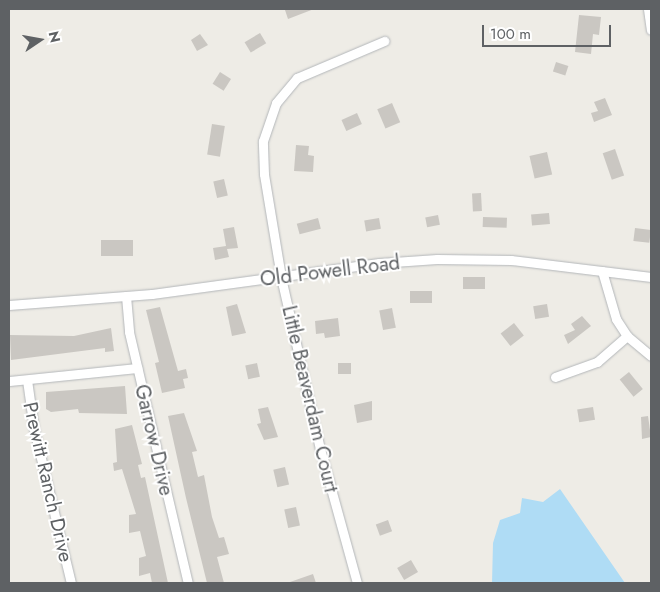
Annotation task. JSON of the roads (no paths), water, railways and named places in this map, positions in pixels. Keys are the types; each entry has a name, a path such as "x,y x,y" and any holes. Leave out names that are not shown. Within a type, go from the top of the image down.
{"street":[{"path":"648,9 651,30"},
{"name":"Little Beaverdam Court","path":"357,583 320,449 281,277 263,166 262,140 276,103 297,78 384,41"},
{"name":"Old Powell Road","path":"9,305 126,296 379,263 454,259 511,260 651,277"},
{"path":"602,271 610,306 627,336 651,356"},
{"name":"Garrow Drive","path":"126,296 137,368 188,583"},
{"path":"555,377 597,362 627,336"},
{"path":"9,381 137,368"},
{"name":"Prewitt Ranch Drive","path":"27,380 34,429 71,583"}],"water":[{"path":"560,489 625,583 492,583 493,543 500,520 520,513 522,498 543,502"}]}
